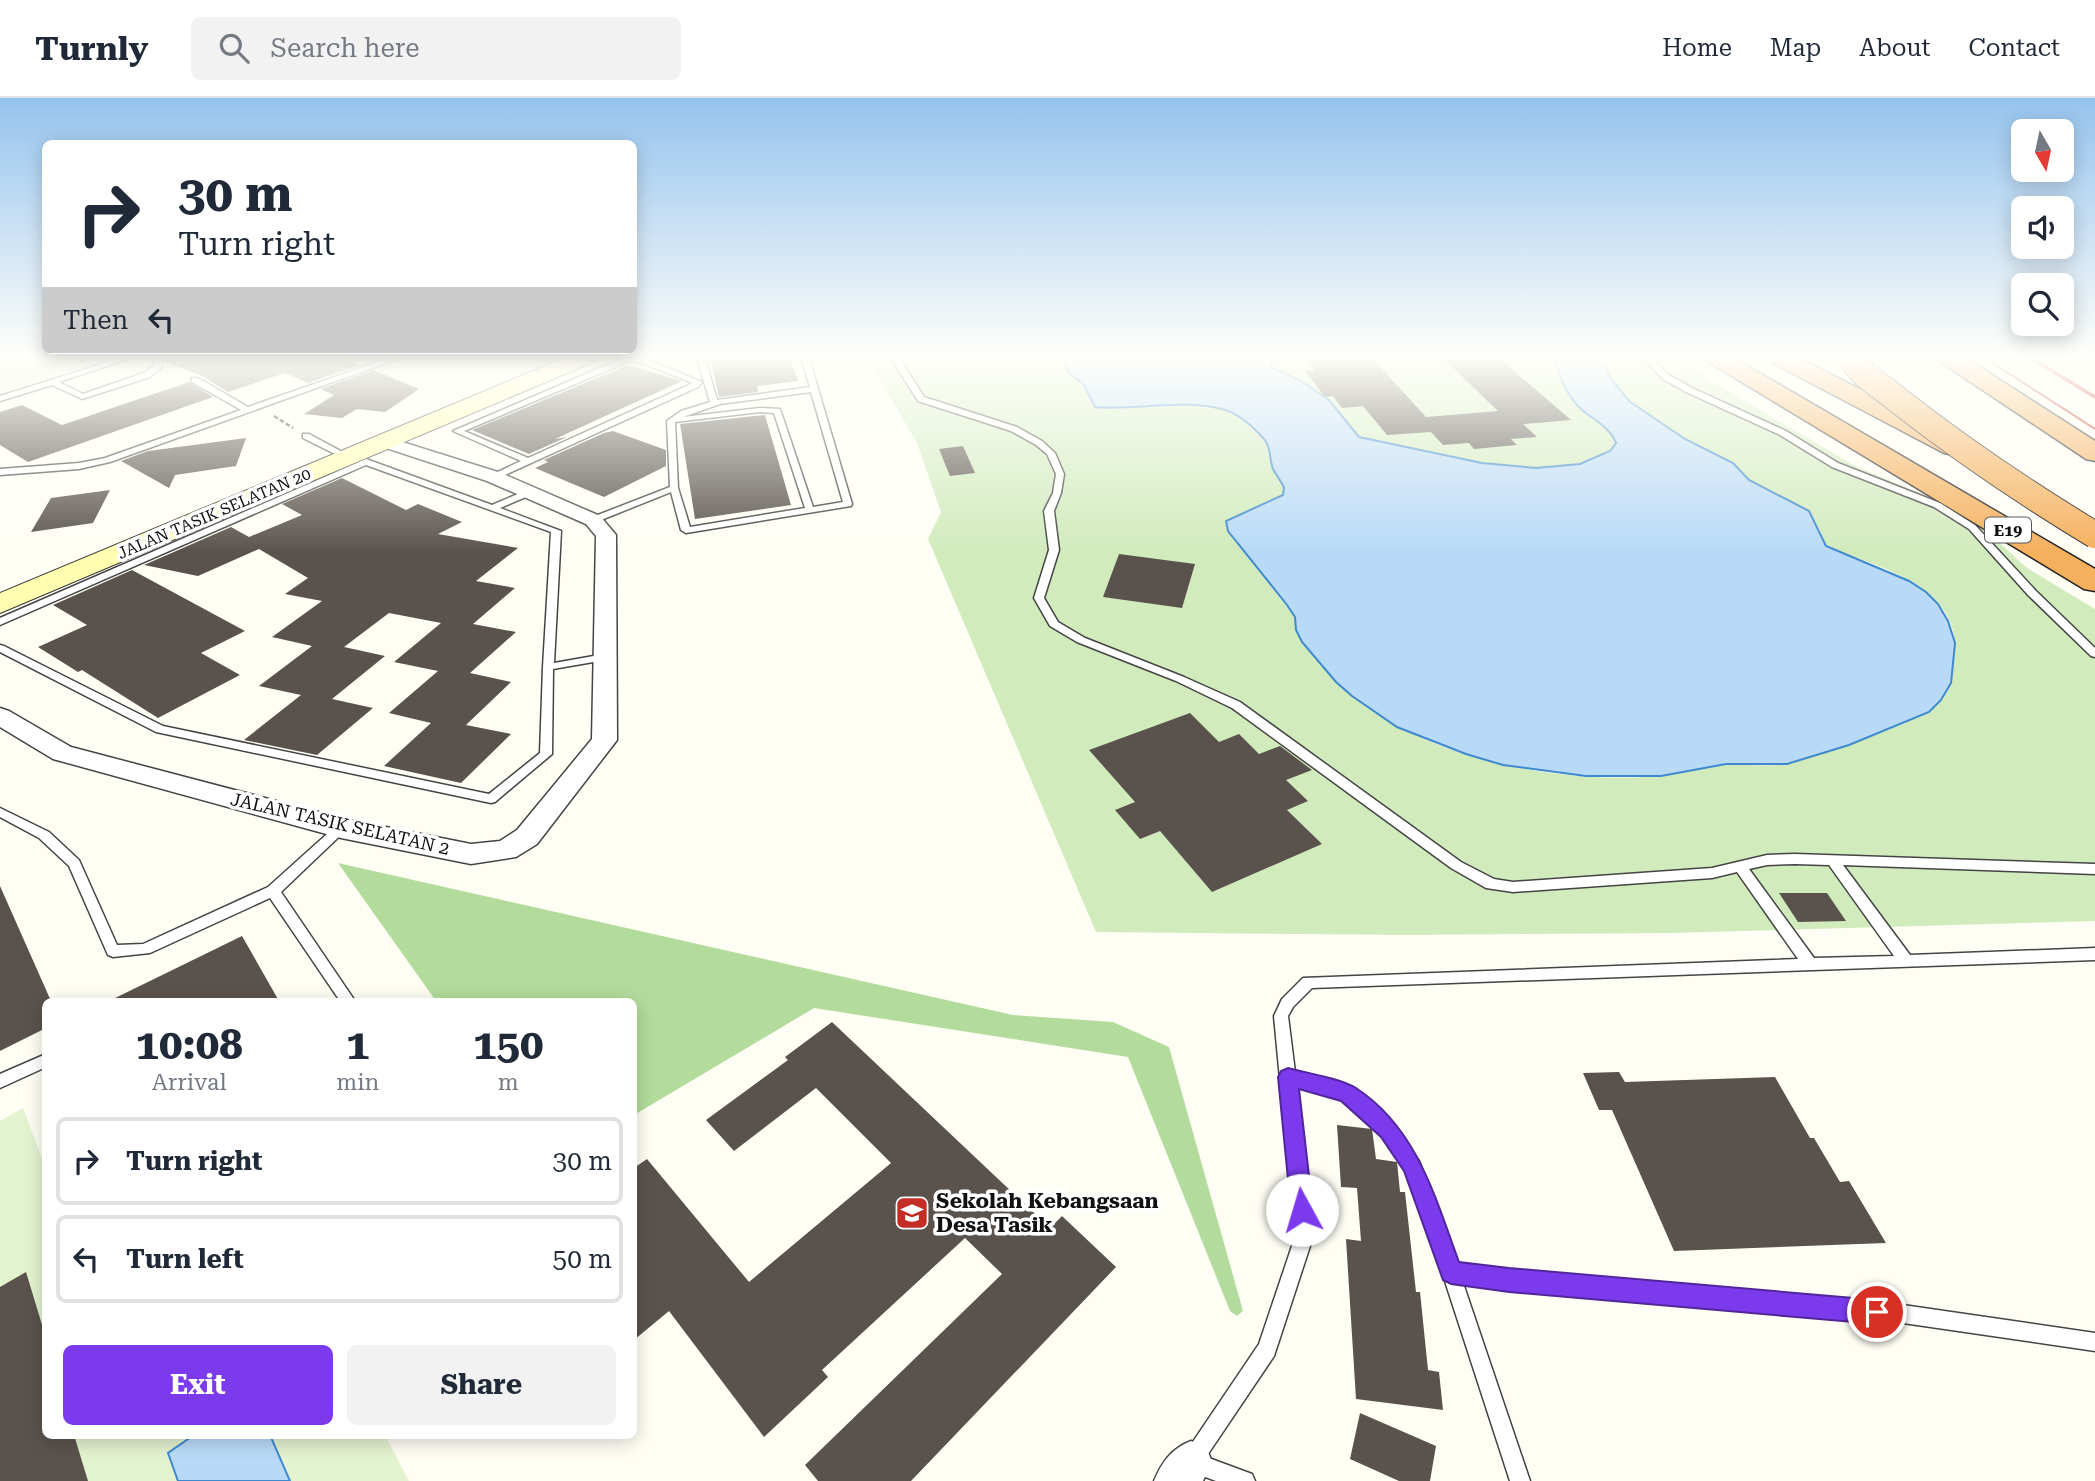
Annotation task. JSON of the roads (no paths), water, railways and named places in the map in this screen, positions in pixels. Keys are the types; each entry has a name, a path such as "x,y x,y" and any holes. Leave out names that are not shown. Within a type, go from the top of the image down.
{"highway":[{"name":"E19","path":"1827,423 2095,582"},
{"path":"1858,423 2095,551"},
{"path":"1906,423 2095,520"},
{"name":"E19","path":"1925,423 2034,499 2095,535"},
{"path":"2049,423 2095,453"}],"street":[{"name":"JALAN TASIK SELATAN 20","path":"0,604 427,423"},
{"path":"383,441 494,477 593,520"},
{"name":"JALAN TASIK SELATAN 2","path":"0,716 62,753 341,828 471,854 506,850 527,837 604,740 606,535 593,520"}],"lane":[{"path":"0,472 79,466 107,460 212,423"},
{"path":"477,423 457,431 528,461"},
{"path":"494,477 611,423"},
{"path":"671,423 674,488 686,530 848,504 825,423"},
{"path":"781,423 810,510"},
{"path":"994,423 1014,429 1039,443 1051,453 1060,474 1049,520 1054,550 1039,598 1047,616 1063,630 1081,640 1180,679 1236,705 1456,864 1491,884 1513,887 1542,886 1712,873 1767,860 2095,869"},
{"path":"1760,423 1783,433 1835,465 1937,505 1972,527 2032,593 2095,654"},
{"path":"306,436 346,456"},
{"path":"0,622 366,461 556,531 546,754 491,799 160,729 0,648"},
{"path":"593,520 674,488"},
{"path":"491,508 530,492"},
{"path":"548,667 605,657"},
{"path":"0,812 44,835 74,863 113,951 145,949 273,891 341,828"},
{"path":"1833,862 1906,961"},
{"path":"1741,867 1810,964"},
{"path":"273,891 346,998"},
{"path":"1245,1481 1184,1471 1266,1349 1304,1237 1281,1016 1287,1003 1308,982 2095,954"},
{"path":"0,1081 42,1061"},
{"path":"1288,1077 1348,1093 1388,1130 1413,1166 1520,1481"},
{"path":"1451,1272 1509,1280 1903,1314 2095,1342"}],"water":[{"path":"1247,423 1347,423 1359,437 1482,463 1536,468 1580,464 1610,451 1616,443 1598,423 1661,423 1685,439 1733,463 1749,480 1809,511 1826,546 1909,581 1926,592 1938,604 1948,621 1955,643 1951,683 1941,700 1929,712 1849,745 1787,764 1726,764 1661,776 1586,776 1503,765 1466,754 1397,727 1336,682 1302,642 1296,630 1295,617 1287,605 1228,531 1226,521 1283,495 1284,488 1273,469 1268,446"},
{"path":"188,1439 272,1439 290,1481 178,1481 168,1453"}],"tram line":[{"path":"2085,423 2095,429"}],"place":[{"name":"Sekolah Kebangsaan Desa Tasik","path":"912,1213"}]}
